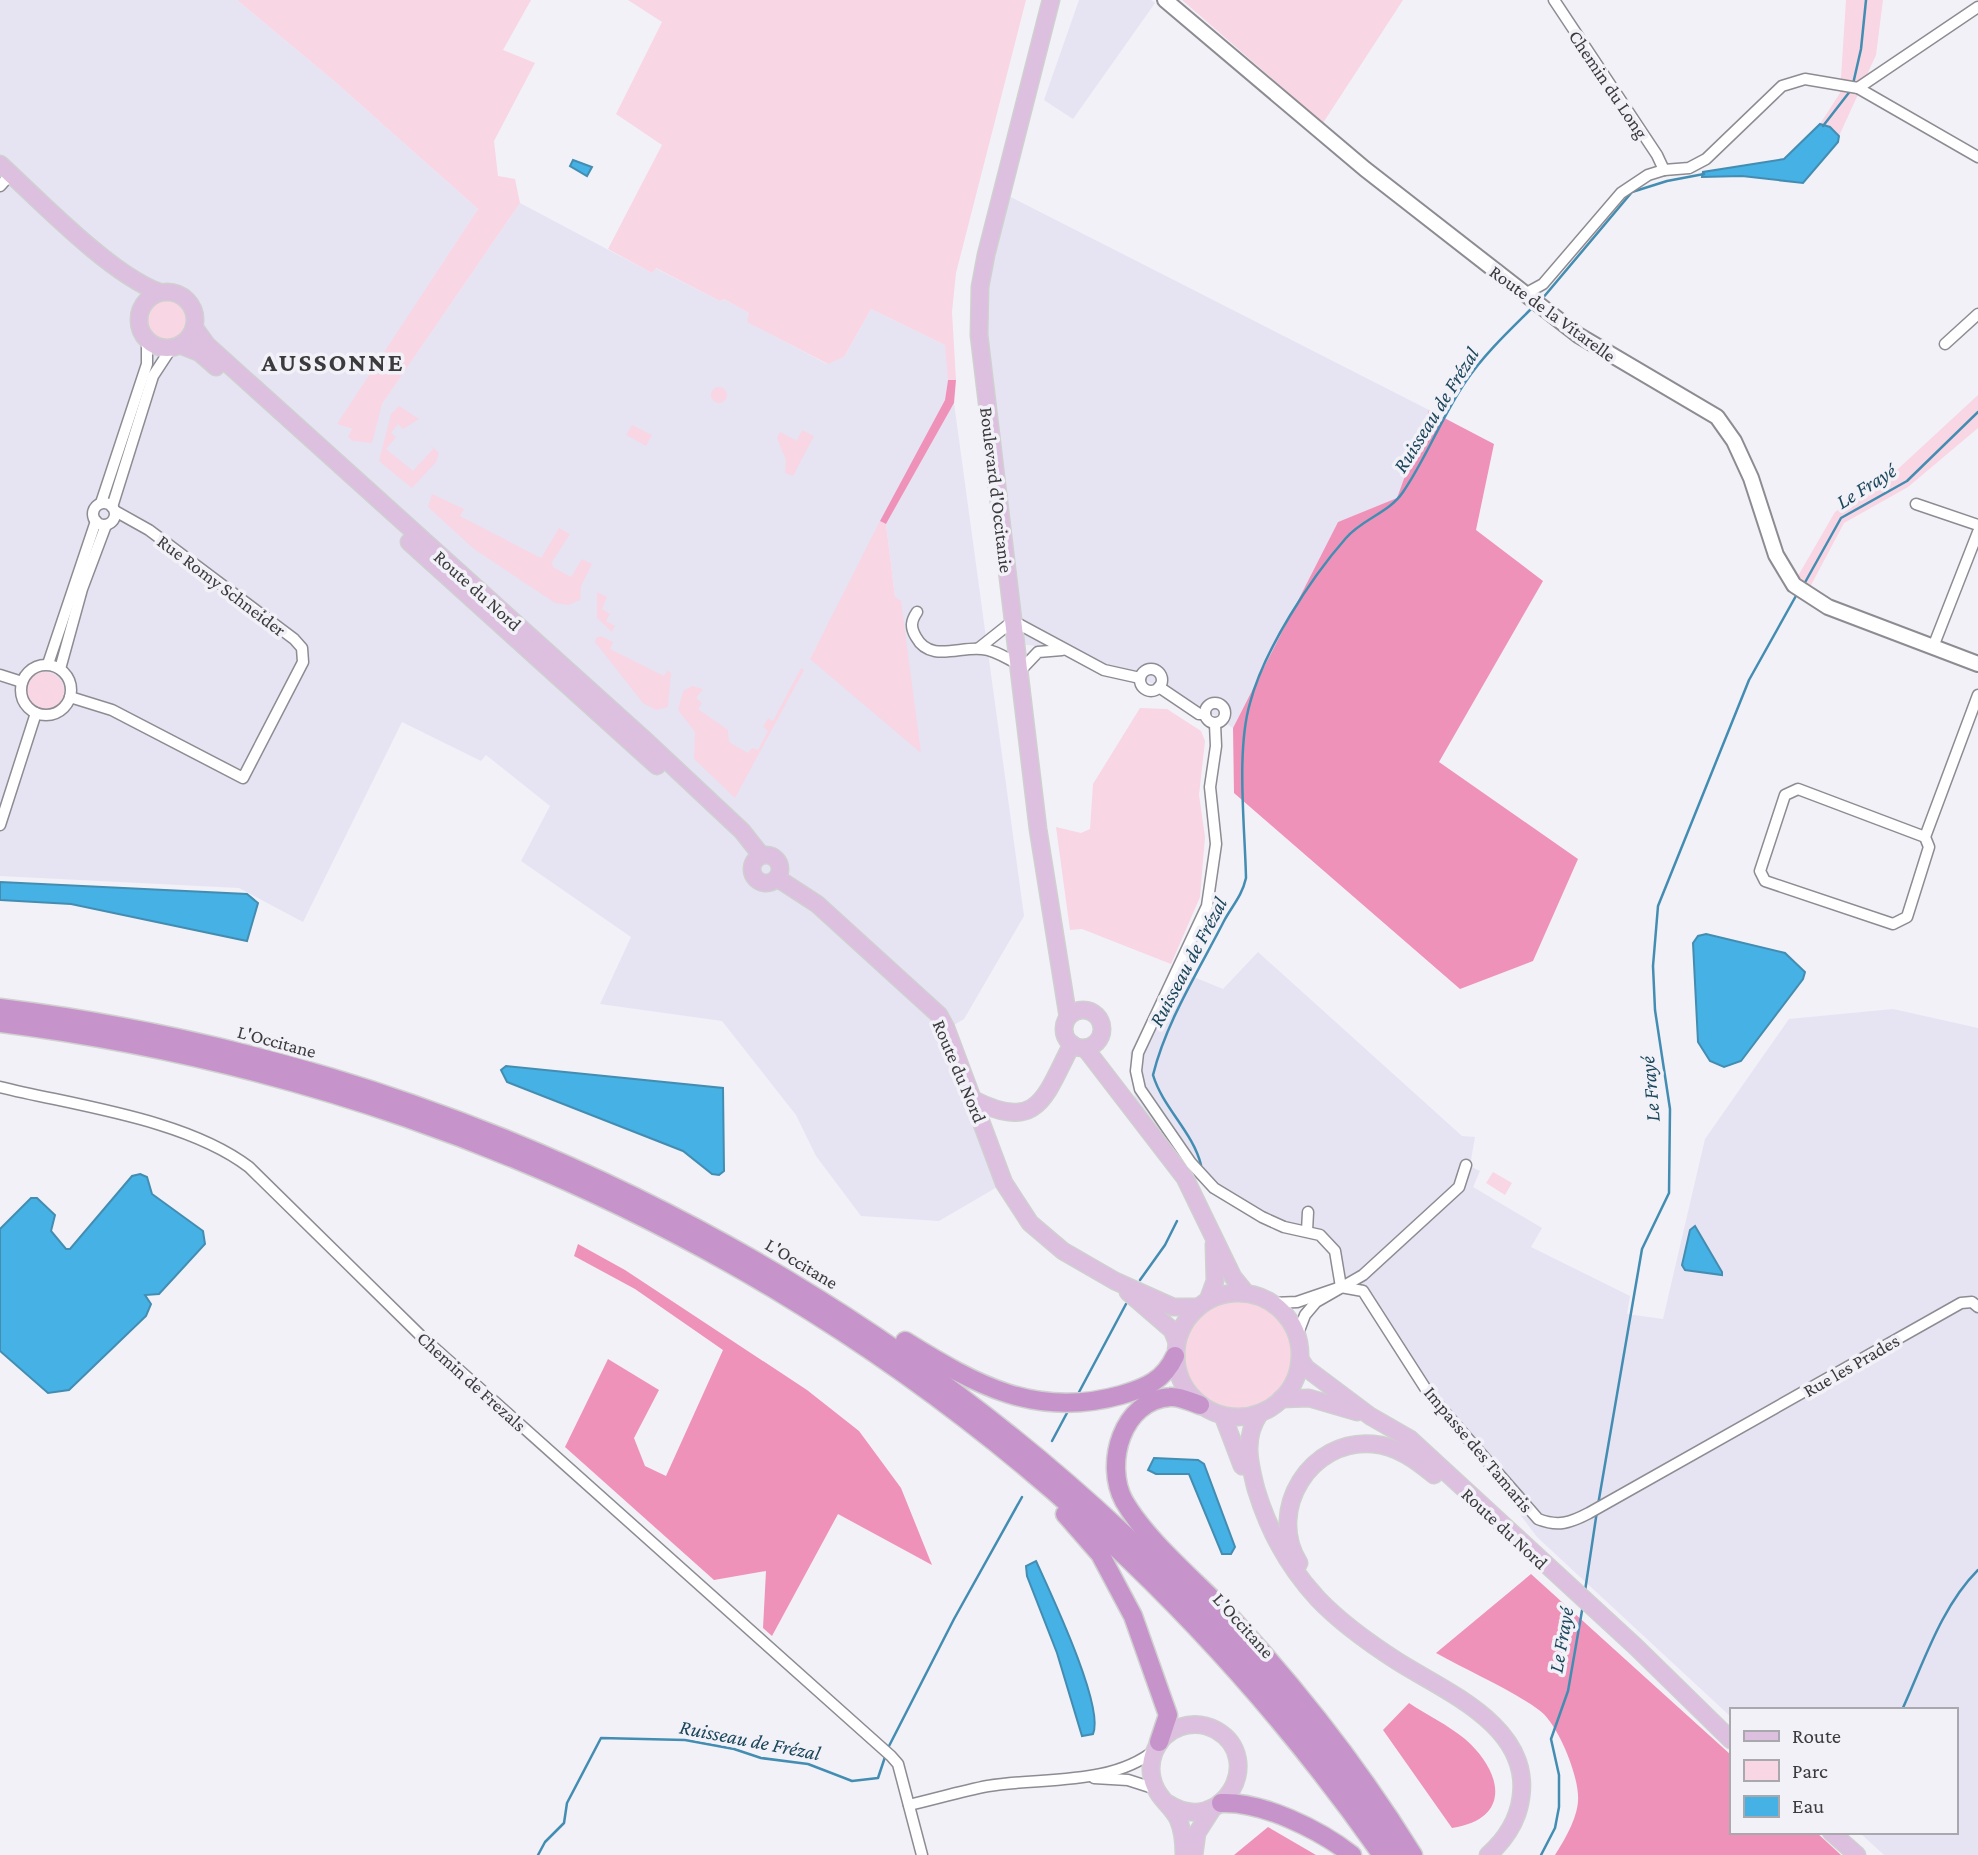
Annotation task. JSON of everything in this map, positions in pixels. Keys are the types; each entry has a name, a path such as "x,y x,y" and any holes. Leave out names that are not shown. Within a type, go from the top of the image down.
{"highway":[{"name":"L'Occitane","path":"0,1008 112,1024 241,1052 440,1112 639,1196 817,1296 914,1360 994,1421 1064,1479 1155,1562 1239,1650 1292,1711 1400,1855"},
{"name":"L'Occitane","path":"0,1023 110,1039 257,1071 374,1105 488,1146 597,1194 748,1272 857,1339 956,1410 1085,1517 1186,1615 1279,1719 1382,1855"},
{"path":"817,1296 891,1333 983,1386 1025,1400 1065,1404 1100,1400 1134,1391 1164,1375 1176,1349"},
{"path":"1200,1405 1166,1397 1152,1401 1134,1415 1118,1444 1115,1462 1116,1480 1123,1499 1141,1525 1234,1621 1322,1723 1364,1778 1413,1855"},
{"path":"956,1410 1076,1525 1100,1554 1133,1616 1165,1699 1168,1715 1157,1746"},
{"path":"1217,1806 1252,1803 1336,1842 1352,1855"}],"main road":[{"name":"Boulevard d'Occitanie","path":"1051,0 980,288 979,335 1048,905 1065,985 1075,1014"},
{"path":"4,175 142,285 159,292 176,293 190,303 195,316 194,327 176,346 159,347 147,340 138,323 140,310 147,299 159,292"},
{"path":"85,241 132,290 140,310"},
{"name":"Route du Nord","path":"194,327 207,345 303,434 645,740 742,831 758,858"},
{"name":"Route du Nord","path":"176,346 206,358 758,858"},
{"name":"Route du Nord","path":"758,858 752,869 755,878 766,883 777,878 809,897 932,1008 946,1028 1004,1183 1030,1223 1063,1251 1115,1281 1173,1307 1202,1304"},
{"name":"Boulevard d'Occitanie","path":"1075,1014 1064,1031 1085,1044 1105,1075 1185,1178 1233,1277 1246,1293"},
{"name":"Boulevard d'Occitanie","path":"1075,1014 1098,1018 1102,1030 1085,1044"},
{"path":"974,1100 999,1112 1017,1114 1034,1107 1085,1044"},
{"name":"Boulevard d'Occitanie","path":"1202,1304 1215,1281 1213,1238"},
{"name":"Route du Nord","path":"1115,1281 1172,1330 1176,1349"},
{"path":"1226,1293 1246,1293 1273,1303 1288,1318 1297,1336 1300,1359 1294,1381 1281,1399 1260,1413 1242,1417 1223,1416 1200,1405 1182,1383 1176,1349 1184,1323 1202,1304 1226,1293"},
{"name":"Route du Nord","path":"1300,1359 1306,1368 1370,1416 1410,1439 1506,1531 1636,1647 1730,1739"},
{"name":"Route du Nord","path":"1281,1399 1309,1398 1370,1416"},
{"path":"1260,1413 1248,1435 1248,1451 1262,1506 1272,1531 1306,1584 1362,1637 1483,1716 1502,1734 1516,1755 1521,1772 1519,1810 1511,1831 1488,1855"},
{"path":"1223,1416 1238,1450 1254,1509 1265,1535 1280,1563 1311,1605 1356,1644 1478,1723 1500,1745 1512,1773 1510,1809 1501,1827 1474,1855"},
{"path":"1362,1637 1306,1574 1295,1558 1288,1532 1290,1499 1304,1472 1324,1457 1347,1445 1373,1444 1397,1449 1422,1465 1506,1531"},
{"name":"Route du Nord","path":"1636,1647 1674,1675 1730,1727"},
{"path":"1184,1855 1183,1832 1156,1789 1151,1776 1157,1746 1177,1728 1199,1725 1211,1727 1229,1741 1238,1762 1238,1773 1235,1785 1197,1833 1194,1855"},
{"path":"1167,1803 1189,1812 1217,1806"},
{"path":"1834,1834 1857,1855"},
{"path":"1848,1834 1871,1855"}],"street":[{"name":"Route de la Vitarelle","path":"1165,0 1365,169 1543,308 1623,364 1717,416 1734,441 1751,478 1782,571 1800,590 1828,607 1978,664"},
{"name":"Chemin du Long","path":"1553,0 1657,155 1664,170"},
{"path":"1858,88 1978,7"},
{"path":"1528,296 1544,284 1621,193 1648,175 1664,170 1689,168 1706,159 1782,86 1805,79 1858,88 1978,157"},
{"path":"1945,344 1978,314"},
{"path":"108,517 94,509 101,503 147,364 147,340"},
{"path":"60,669 82,589 153,376 176,346"},
{"path":"48,664 108,517 101,503"},
{"path":"1916,504 1978,525"},
{"name":"Rue Romy Schneider","path":"70,697 113,710 243,778 303,662 299,643 140,526 108,517"},
{"path":"1933,647 1978,532"},
{"path":"917,612 911,629 927,649 946,653 979,648 995,651 1018,668 1038,652 1062,650"},
{"path":"979,648 1013,621 1062,650 1104,670 1140,678"},
{"path":"48,664 60,669 70,681 70,697 59,712 48,716 36,713 23,702 22,682 29,671 48,664"},
{"path":"1154,670 1160,675 1159,687 1148,691 1141,687 1140,678 1145,671 1154,670"},
{"path":"0,675 22,682"},
{"path":"1159,687 1199,714 1205,713"},
{"path":"1925,837 1798,789 1785,795 1760,871 1765,881 1894,924 1907,917 1929,847 1925,837 1978,695"},
{"path":"1210,704 1221,705 1224,717 1214,724 1208,721 1205,713 1210,704"},
{"path":"0,825 36,713"},
{"path":"1214,724 1216,746 1210,787 1216,831 1212,890 1208,906 1138,1053 1136,1071 1140,1089 1191,1163 1214,1188 1284,1227 1320,1235 1335,1251 1341,1287"},
{"name":"Chemin de Frezals","path":"0,1087 160,1125 203,1139 229,1152 276,1192 421,1335 895,1760 909,1805"},
{"path":"1297,1336 1305,1315 1316,1302 1363,1275 1459,1187 1466,1165"},
{"path":"1307,1231 1308,1212"},
{"path":"1273,1303 1297,1302 1341,1287"},
{"name":"Impasse des Tamaris","path":"1341,1287 1363,1292 1429,1394 1538,1519 1552,1524 1568,1523 1726,1437"},
{"name":"Rue les Prades","path":"1726,1437 1961,1303 1972,1302 1978,1307"},
{"path":"922,1855 909,1805 987,1786 1080,1777 1129,1767 1157,1746"},
{"path":"1080,1777 1128,1780 1156,1789"}],"shaded area":[{"name":"AUSSONNE","path":"0,0 237,0 333,80 478,209 338,424 352,429 357,440 520,203 652,273 655,268 720,301 724,299 749,313 748,322 827,364 844,357 871,309 945,345 949,372 945,400 810,659 895,597 886,524 954,403 1024,916 964,1019 947,1029 1004,1183 939,1221 861,1216 816,1156 796,1115 722,1021 600,1004 631,937 521,861 550,806 486,755 481,761 402,722 303,922 239,888 0,876"},
{"path":"1079,0 1151,0 1155,3 1073,119 1044,100"},
{"path":"1001,192 1429,410 1397,499 1338,522 1233,728 1214,715 1205,714 1189,700 1140,678 1062,650 1015,643 979,335"},
{"path":"948,380 956,380 954,403 886,524 880,521 945,400"},
{"path":"1429,410 1494,444 1476,530 1543,581 1439,762 1578,859 1533,961 1460,989 1234,793 1233,728 1338,522 1397,498"},
{"path":"1258,952 1462,1136 1475,1137 1470,1166 1480,1171 1473,1187 1542,1228 1531,1247 1630,1296 1627,1314 1663,1319 1705,1139 1789,1019 1893,1009 1978,1028 1978,1855 1884,1855 1861,1834 1957,1834 1957,1708 1730,1708 1730,1716 1537,1537 1429,1394 1363,1292 1341,1287 1330,1244 1284,1227 1214,1188 1209,1191 1142,1112 1135,1099 1130,1053 1172,968 1223,989"},
{"path":"578,1244 625,1270 807,1390 859,1431 901,1488 932,1565 838,1514 772,1636 763,1628 766,1571 714,1580 565,1447 608,1359 659,1390 634,1438 645,1466 666,1476 723,1350 635,1289 574,1256"},
{"path":"1531,1574 1730,1754 1730,1834 1818,1834 1841,1855 1555,1855 1573,1822 1578,1791 1572,1766 1553,1726 1539,1710 1527,1702 1436,1653"},
{"path":"1409,1703 1465,1739 1487,1765 1495,1792 1493,1804 1485,1815 1472,1823 1452,1828 1383,1730"},
{"path":"1268,1827 1316,1855 1234,1855"}],"green space":[{"path":"237,0 531,0 503,50 535,63 494,141 498,176 515,179 520,203 382,404 372,443 353,441 348,437 352,429 337,424 478,209 333,80"},
{"path":"628,0 1026,0 956,273 952,312 956,380 948,380 945,345 871,309 844,357 828,364 747,322 749,313 724,299 720,301 656,268 652,273 608,249 662,145 616,114 662,22"},
{"path":"1182,0 1403,0 1323,123"},
{"path":"1846,0 1883,0 1876,55 1839,136 1830,127 1820,124 1840,93"},
{"path":"166,298 175,299 182,304 187,311 187,329 182,336 175,341 166,342 157,341 150,336 145,329 144,320 145,311 150,304 157,299"},
{"path":"716,387 722,387 727,395 725,401 716,403 711,398 711,392"},
{"path":"1978,395 1978,428 1908,487 1844,523 1810,587 1798,576 1835,512 1898,469"},
{"path":"399,406 419,419 403,429 398,424 391,433 396,437 386,449 413,471 433,449 429,444 439,453 436,462 412,488 379,461 391,414"},
{"path":"632,425 652,435 646,446 626,435"},
{"path":"802,430 814,436 793,476 785,473 786,460 777,438 780,432 797,441"},
{"path":"432,494 464,509 460,516 541,558 559,528 570,534 552,562 553,567 571,577 582,559 592,564 581,586 580,600 568,605 555,603 474,549 428,507"},
{"path":"880,521 886,524 895,597 901,601 921,753 810,659"},
{"path":"597,592 607,597 602,609 610,614 606,621 615,626 612,632 597,618"},
{"path":"601,636 613,642 610,649 664,676 667,670 671,673 668,707 656,710 643,703 595,642 596,638"},
{"path":"801,668 804,670 735,798 694,759 695,732 678,710 683,691 692,686 703,689 696,698 702,703 698,709 728,730 729,742 748,753 752,748 758,750 768,731 763,727 768,718 773,721"},
{"path":"45,672 58,678 64,691 58,704 45,710 32,704 26,691 32,678"},
{"path":"1140,708 1167,709 1201,731 1205,741 1199,795 1205,837 1200,897 1171,964 1082,929 1070,930 1056,827 1081,833 1090,829 1093,784"},
{"path":"1493,1172 1512,1183 1505,1195 1486,1183"},
{"path":"1237,1301 1258,1305 1275,1317 1287,1334 1291,1355 1287,1376 1275,1393 1258,1405 1237,1409 1216,1405 1199,1393 1187,1376 1183,1355 1187,1334 1199,1317 1216,1305"}],"water":[{"path":"1820,124 1830,127 1839,136 1838,142 1803,183 1742,176 1702,177 1703,172 1784,159"},
{"path":"573,160 592,167 587,176 570,166"},
{"path":"0,882 247,894 258,903 247,941 71,904 0,900"},
{"path":"1706,934 1785,953 1805,972 1803,979 1741,1061 1724,1067 1710,1061 1698,1042 1693,943 1698,936"},
{"path":"506,1066 723,1088 724,1171 719,1175 712,1174 683,1151 507,1082 501,1070"},
{"path":"140,1174 147,1177 152,1194 203,1231 205,1244 159,1294 145,1295 151,1304 146,1316 69,1390 48,1393 0,1351 0,1229 31,1198 37,1198 55,1215 51,1231 66,1249 70,1249 132,1176"},
{"path":"1695,1226 1722,1275 1685,1270 1682,1265 1690,1230"},
{"path":"1154,1458 1198,1460 1204,1464 1235,1547 1231,1554 1222,1554 1189,1474 1156,1474 1148,1470"},
{"path":"1036,1561 1084,1676 1095,1720 1093,1734 1082,1736 1057,1653 1027,1576 1026,1566"}],"waterway":[{"name":"Ruisseau de Frézal","path":"1853,84 1861,49 1866,0"},
{"name":"Ruisseau de Frézal","path":"1823,126 1851,90"},
{"name":"Ruisseau de Frézal","path":"1542,299 1632,192 1667,181 1704,174"},
{"name":"Ruisseau de Frézal","path":"1201,1165 1192,1142 1153,1075 1166,1035 1246,878 1243,744 1250,703 1257,682 1277,638 1303,594 1352,531 1383,511 1403,492 1449,408 1473,371 1534,306"},
{"name":"Le Frayé","path":"1803,586 1841,518 1907,481 1978,412"},
{"name":"Le Frayé","path":"1598,1505 1642,1249 1669,1193 1670,1109 1655,1010 1653,966 1658,906 1749,680 1797,594"},
{"name":"Ruisseau de Frézal","path":"1140,1280 1165,1245 1177,1221"},
{"name":"Ruisseau de Frézal","path":"1078,1394 1126,1304"},
{"name":"Ruisseau de Frézal","path":"1052,1441 1068,1411"},
{"name":"Ruisseau de Frézal","path":"888,1748 954,1619 1022,1497"},
{"name":"Le Frayé","path":"1585,1591 1597,1511"},
{"path":"1903,1708 1943,1618 1978,1570"},
{"name":"Le Frayé","path":"1541,1855 1555,1828 1559,1807 1559,1775 1551,1739 1568,1691 1583,1605"},
{"name":"Ruisseau de Frézal","path":"538,1855 545,1842 564,1823 567,1803 601,1738 685,1740 734,1749 761,1758 808,1764 852,1781 878,1778 886,1754"}],"district":[{"name":"AUSSONNE","path":"333,362"}]}
